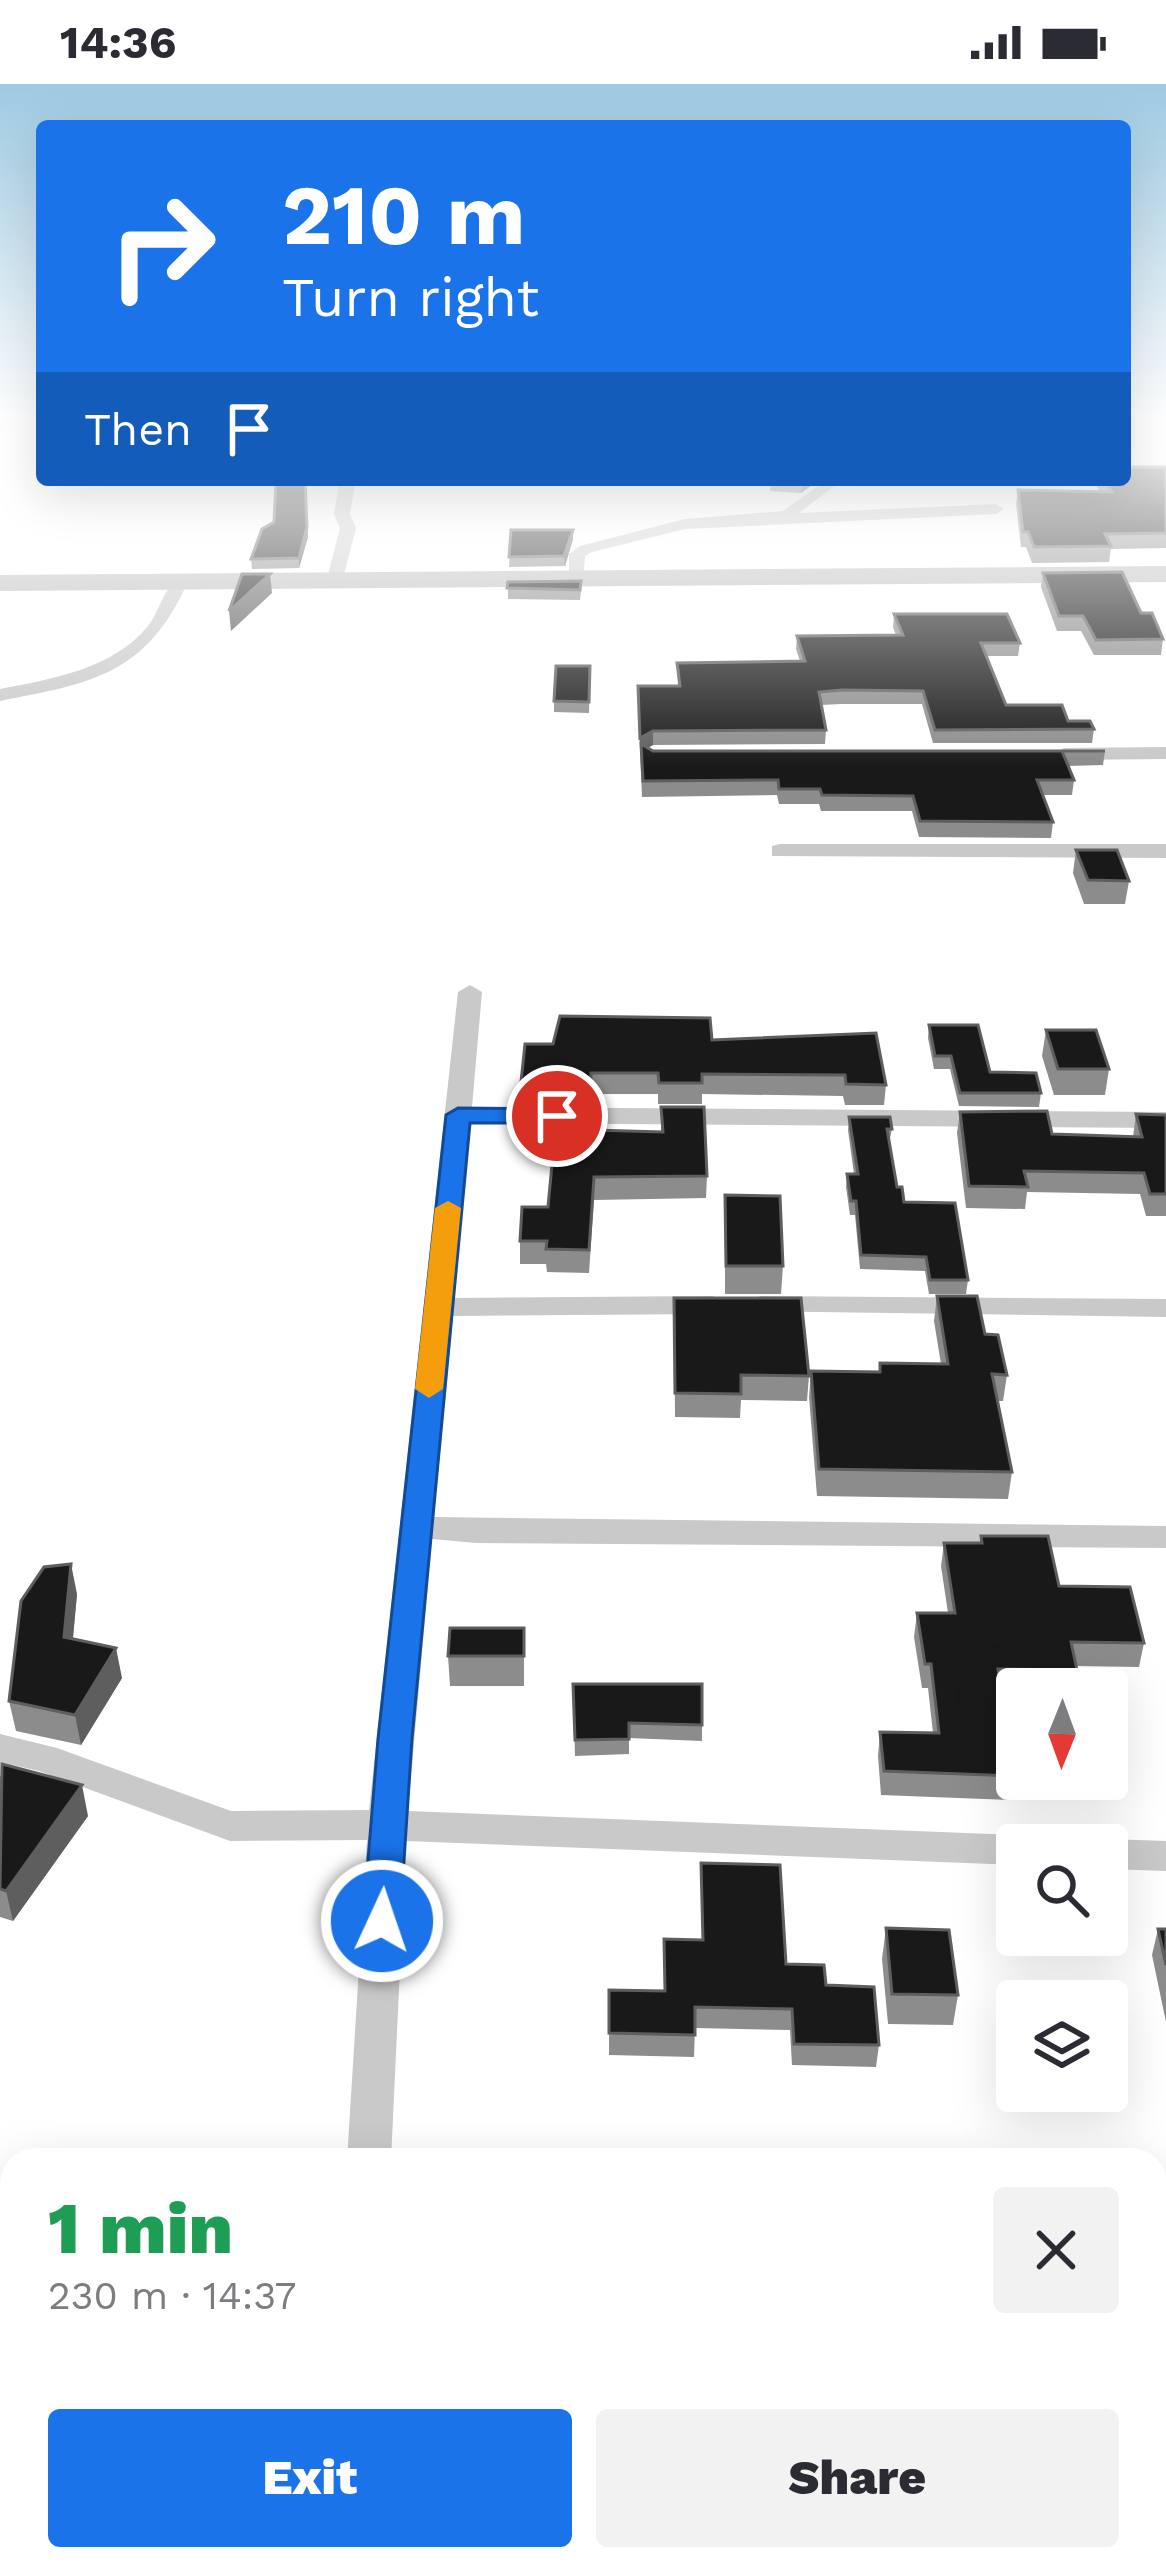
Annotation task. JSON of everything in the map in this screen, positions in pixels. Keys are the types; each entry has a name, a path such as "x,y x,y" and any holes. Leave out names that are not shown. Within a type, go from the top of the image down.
{"main road":[{"path":"0,583 1166,574"}],"street":[{"path":"334,582 346,535"},
{"path":"577,578 577,554 642,535"},
{"path":"0,695 58,683 113,662 156,630 179,584"},
{"path":"1049,754 1166,753"},
{"path":"780,851 1166,851"},
{"path":"370,2148 387,1825 470,992"},
{"path":"458,1115 1166,1120"},
{"path":"438,1306 1166,1308"},
{"path":"416,1526 476,1532 1166,1537"},
{"path":"0,1748 44,1757 230,1826 387,1825 996,1849"},
{"path":"1128,1855 1166,1856"}],"building":[{"path":"260,535 305,535 299,558 251,559"},
{"path":"511,535 571,535 564,556 509,557"},
{"path":"1029,535 1105,535 1111,546 1034,547"},
{"path":"1122,572 1141,613 1152,613 1163,639 1096,640 1083,616 1059,616 1043,573"},
{"path":"242,574 270,574 229,611"},
{"path":"581,581 580,590 507,588 508,582"},
{"path":"894,614 1007,614 1020,643 981,643 1006,705 1062,705 1068,721 1090,721 1094,729 935,730 923,691 842,690 819,692 826,730 653,731 640,738 638,686 680,686 677,663 805,661 797,636 903,635"},
{"path":"556,666 590,666 589,702 554,701"},
{"path":"641,744 653,751 1062,751 1074,780 1037,780 1053,822 920,821 913,796 822,795 820,789 779,789 778,780 643,781"},
{"path":"1076,850 1117,850 1129,881 1088,880"},
{"path":"560,1016 710,1018 712,1040 876,1033 886,1085 846,1084 845,1075 702,1074 702,1083 659,1083 658,1073 591,1073 591,1083 521,1082 525,1044 553,1044"},
{"path":"929,1025 978,1025 990,1072 1036,1073 1041,1093 960,1093 951,1056 935,1056"},
{"path":"1046,1030 1096,1030 1109,1069 1058,1069"},
{"path":"517,1106 591,1106 592,1130 663,1132 661,1107 704,1107 707,1176 594,1177 589,1250 546,1249 547,1241 520,1241 522,1207 548,1207 556,1122 515,1122"},
{"path":"1047,1111 1052,1134 1142,1137 1136,1114 1166,1115 1166,1194 1150,1194 1144,1173 1024,1171 1028,1187 969,1186 960,1112"},
{"path":"849,1117 890,1117 892,1129 887,1129 904,1202 955,1203 968,1280 930,1280 926,1257 861,1255 856,1201 851,1201 847,1174 858,1174"},
{"path":"725,1195 780,1196 783,1266 726,1266"},
{"path":"937,1296 977,1296 985,1334 998,1335 1007,1375 992,1374 1012,1472 819,1469 811,1371 880,1372 880,1363 948,1364"},
{"path":"674,1298 801,1298 809,1376 741,1375 741,1394 675,1393"},
{"path":"981,1536 1048,1536 1059,1586 1130,1587 1144,1643 1071,1642 1077,1668 996,1668 996,1775 884,1771 880,1732 939,1733 931,1664 925,1664 917,1613 955,1613 944,1543 982,1543"},
{"path":"71,1564 64,1637 116,1648 75,1715 9,1701 21,1601 44,1567"},
{"path":"450,1628 524,1628 524,1656 448,1656"},
{"path":"573,1684 702,1684 702,1725 629,1723 629,1739 575,1740"},
{"path":"2,1764 82,1785 6,1891 0,1889"},
{"path":"701,1863 780,1865 786,1964 824,1965 826,1985 874,1987 879,2045 794,2044 792,2009 695,2007 695,2035 609,2033 609,1990 665,1991 664,1939 703,1940"},
{"path":"886,1928 949,1930 958,1995 892,1994"},
{"path":"1158,1929 1166,1929 1166,1965"}],"slow traffic":[{"path":"429,1389 448,1208"}],"route":[{"path":"382,1921 395,1739 458,1115 557,1116"}]}
